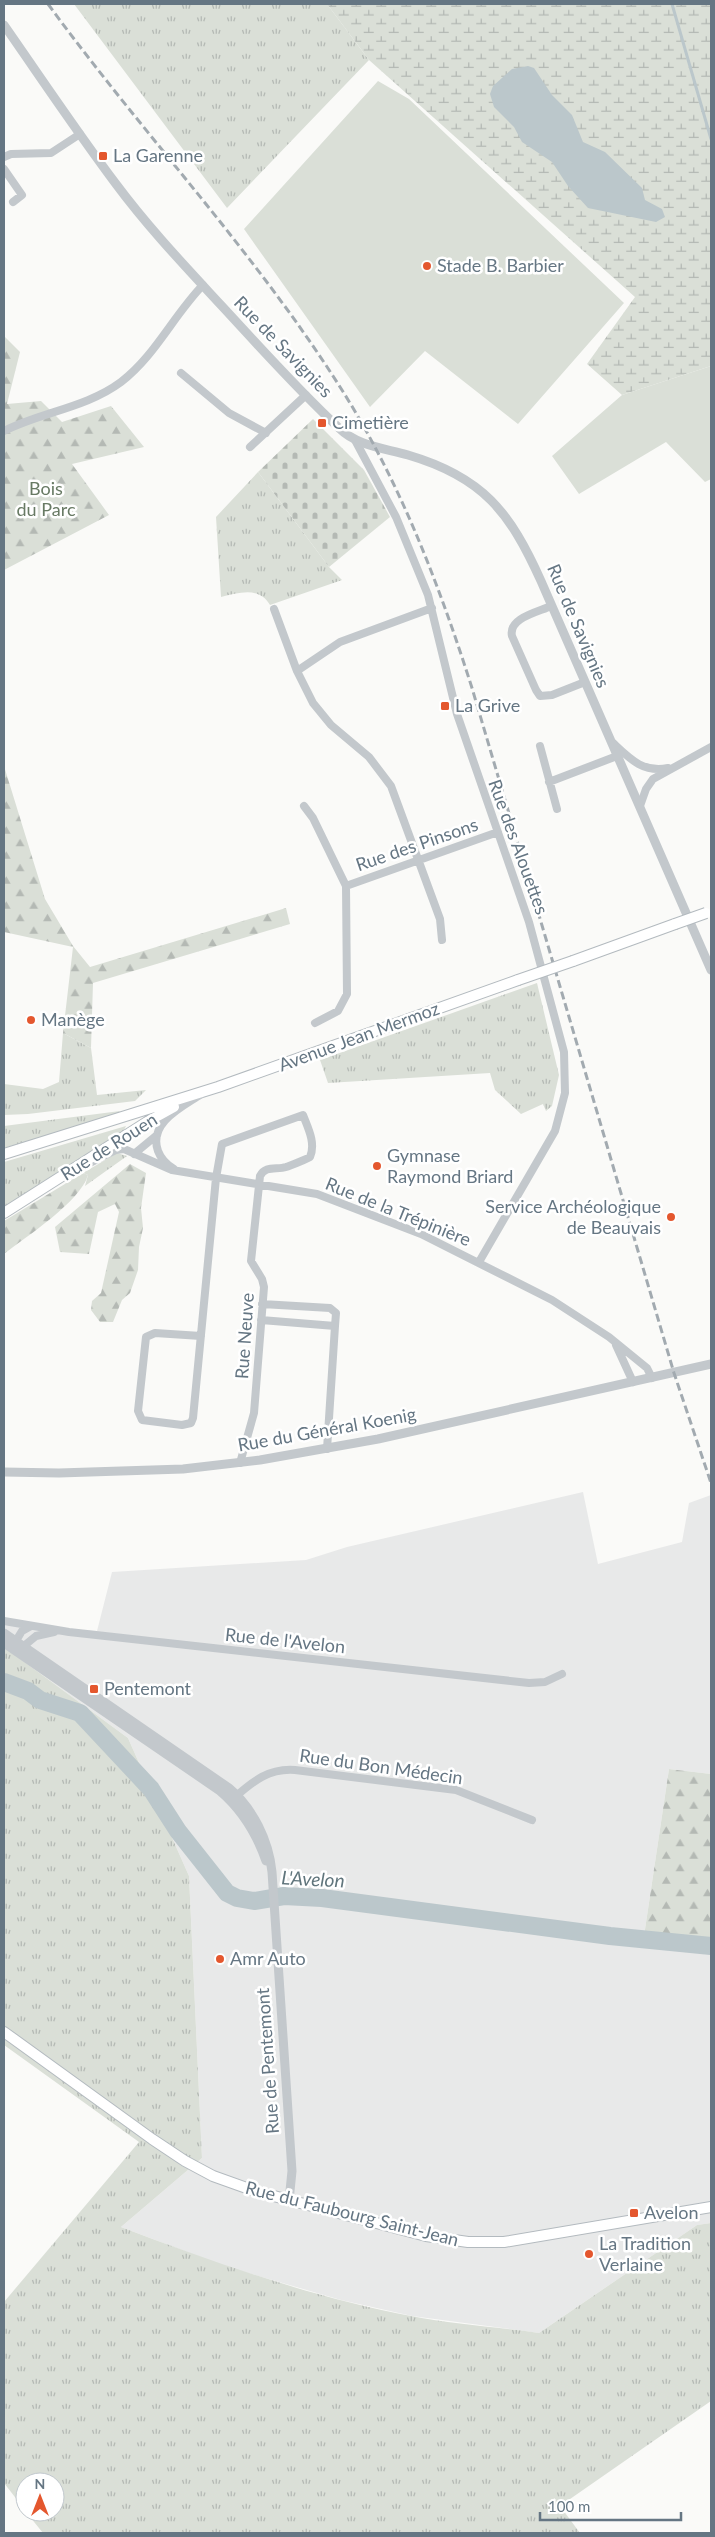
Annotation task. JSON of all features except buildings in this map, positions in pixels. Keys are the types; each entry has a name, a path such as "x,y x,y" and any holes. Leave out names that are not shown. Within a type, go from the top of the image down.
{"main road":[{"name":"Avenue Jean Mermoz","path":"4,1154 218,1087 708,912"},
{"name":"Rue de Rouen","path":"4,1214 147,1122 218,1087"},
{"name":"Rue du Faubourg Saint-Jean","path":"4,2032 152,2139 185,2161 222,2180 289,2201 426,2236 486,2243 522,2240 711,2207"}],"street":[{"name":"Rue de Savignies","path":"4,24 80,134 134,207 203,285 335,424 354,440 438,465 482,491 504,514 517,532 551,606 711,970"},
{"path":"4,157 11,154 51,153 80,134"},
{"path":"4,169 22,195 13,202"},
{"path":"4,431 92,398 120,382 142,363 203,285"},
{"path":"181,373 229,413 266,433"},
{"path":"250,447 306,395"},
{"name":"Rue des Alouettes","path":"354,440 401,527 432,608 457,714 548,986 564,1052 566,1083 562,1110 550,1139 479,1262"},
{"path":"551,606 515,622 511,628 512,636 532,681 538,693 543,697 585,682"},
{"path":"297,672 340,642 432,608"},
{"path":"274,609 307,694 319,711 369,757 387,779 399,804 420,860 440,919 442,940"},
{"path":"610,740 636,764 645,768 665,768 682,764"},
{"path":"540,746 557,809"},
{"path":"640,806 646,790 653,779 711,747"},
{"path":"549,782 617,756"},
{"path":"304,806 313,818 346,886 347,994 338,1011 316,1023"},
{"name":"Rue des Pinsons","path":"346,886 498,832"},
{"path":"134,1154 156,1135 166,1119 200,1095"},
{"path":"201,1336 155,1333 146,1337 138,1411 142,1420 182,1425 192,1421 201,1336 216,1178 224,1143 303,1115 311,1137 311,1156 283,1168 274,1167 263,1171 259,1184"},
{"path":"156,1135 160,1155 167,1164 180,1172"},
{"name":"Rue de la Trépinière","path":"70,1171 116,1150 126,1150 166,1168 180,1172 259,1184 326,1197 421,1234 552,1300 613,1341 644,1365 652,1378"},
{"name":"Rue Neuve","path":"240,1463 254,1413 264,1283 251,1261 259,1184"},
{"path":"262,1304 330,1308 336,1314 327,1449"},
{"path":"261,1320 335,1326"},
{"path":"613,1341 633,1382"},
{"name":"Rue du Général Koenig","path":"4,1472 59,1473 182,1469 240,1463 327,1449 711,1364"},
{"name":"Rue de l'Avelon","path":"4,1621 69,1632 528,1684 545,1682 562,1674"},
{"path":"14,1641 22,1631 33,1626"},
{"path":"20,1649 40,1634 69,1632"},
{"name":"Rue de Pentemont","path":"4,1633 20,1649"},
{"name":"Rue de Pentemont","path":"4,1643 20,1649 234,1799 262,1852 272,1888 292,2177 289,2201"},
{"name":"Rue du Bon Médecin","path":"234,1799 268,1773 295,1770 456,1790 532,1820"}],"shaded area":[{"path":"528,66 534,68 552,95 572,115 583,142 605,152 642,188 645,200 662,209 665,217 656,222 588,208 568,186 552,162 522,142 514,127 494,107 490,94 493,86 512,69"},
{"path":"583,1492 598,1564 682,1542 689,1503 711,1495 711,1774 669,1769 644,1936 711,1945 711,2223 697,2225 539,2333 412,2316 341,2300 224,2266 121,2227 202,2158 189,1876 128,1738 4,1647 4,1625 97,1631 112,1572 306,1560 347,1547"}],"green space":[{"path":"74,4 327,4 369,60 227,208"},
{"path":"327,4 711,4 711,366 622,395 587,364 635,297 369,60"},
{"name":"Stade B. Barbier","path":"378,81 409,99 624,303 518,424 425,351 370,407 244,229"},
{"name":"Bois du Parc","path":"4,336 20,352 7,404 41,401 62,422 111,406 144,447 72,464 109,515 4,570"},
{"path":"711,366 711,479 705,482 666,442 579,494 552,456 622,395"},
{"path":"313,419 364,470 390,517 329,567 258,472"},
{"path":"258,472 329,567 342,580 270,605 260,595 248,592 221,597 216,517"},
{"path":"4,766 45,899 73,946 90,967 286,908 290,924 93,983 91,1048 63,1033 73,947 4,932"},
{"path":"537,983 559,1075 552,1106 546,1111 543,1104 521,1114 495,1090 490,1073 328,1083 320,1060"},
{"path":"63,1033 91,1048 97,1095 146,1090 135,1101 28,1114 4,1115 4,1084 43,1089 59,1082"},
{"path":"120,1111 115,1116 4,1148 4,1126"},
{"path":"126,1126 124,1130 4,1207 4,1162"},
{"path":"117,1153 127,1156 85,1186 88,1175 83,1173"},
{"path":"130,1164 146,1173 141,1208 143,1228 139,1247 138,1270 130,1293 122,1300 113,1322 100,1322 91,1310 92,1301 101,1293 119,1212 115,1204 98,1212 89,1254 60,1252 55,1227"},
{"path":"83,1173 88,1175 75,1196 52,1218 4,1254 4,1221"},
{"path":"4,1647 128,1738 189,1876 202,2158 121,2227 264,2278 337,2299 427,2319 539,2333 697,2225 711,2223 711,2401 560,2506 580,2533 43,2533 34,2522 65,2522 65,2472 15,2472 15,2497 4,2483 4,2302 139,2142 4,2045"},
{"path":"669,1769 711,1774 711,1945 644,1936"}],"waterway":[{"path":"672,4 711,139"},
{"name":"L'Avelon","path":"4,1682 28,1691 40,1700 80,1713 151,1789 178,1831 227,1893 237,1898 254,1901 284,1896 322,1898 610,1936 711,1946"}],"railway":[{"path":"48,4 119,97 266,280 300,328 356,412 413,527 444,606 472,688 674,1373 711,1483"}],"place":[{"name":"La Garenne","path":"103,156"},
{"name":"Stade B. Barbier","path":"427,266"},
{"name":"Cimetière","path":"322,423"},
{"name":"La Grive","path":"445,706"},
{"name":"Manège","path":"31,1020"},
{"name":"Gymnase Raymond Briard","path":"377,1166"},
{"name":"Service Archéologique de Beauvais","path":"671,1217"},
{"name":"Pentemont","path":"94,1689"},
{"name":"Amr Auto","path":"220,1959"},
{"name":"Avelon","path":"634,2213"},
{"name":"La Tradition Verlaine","path":"589,2254"}]}
